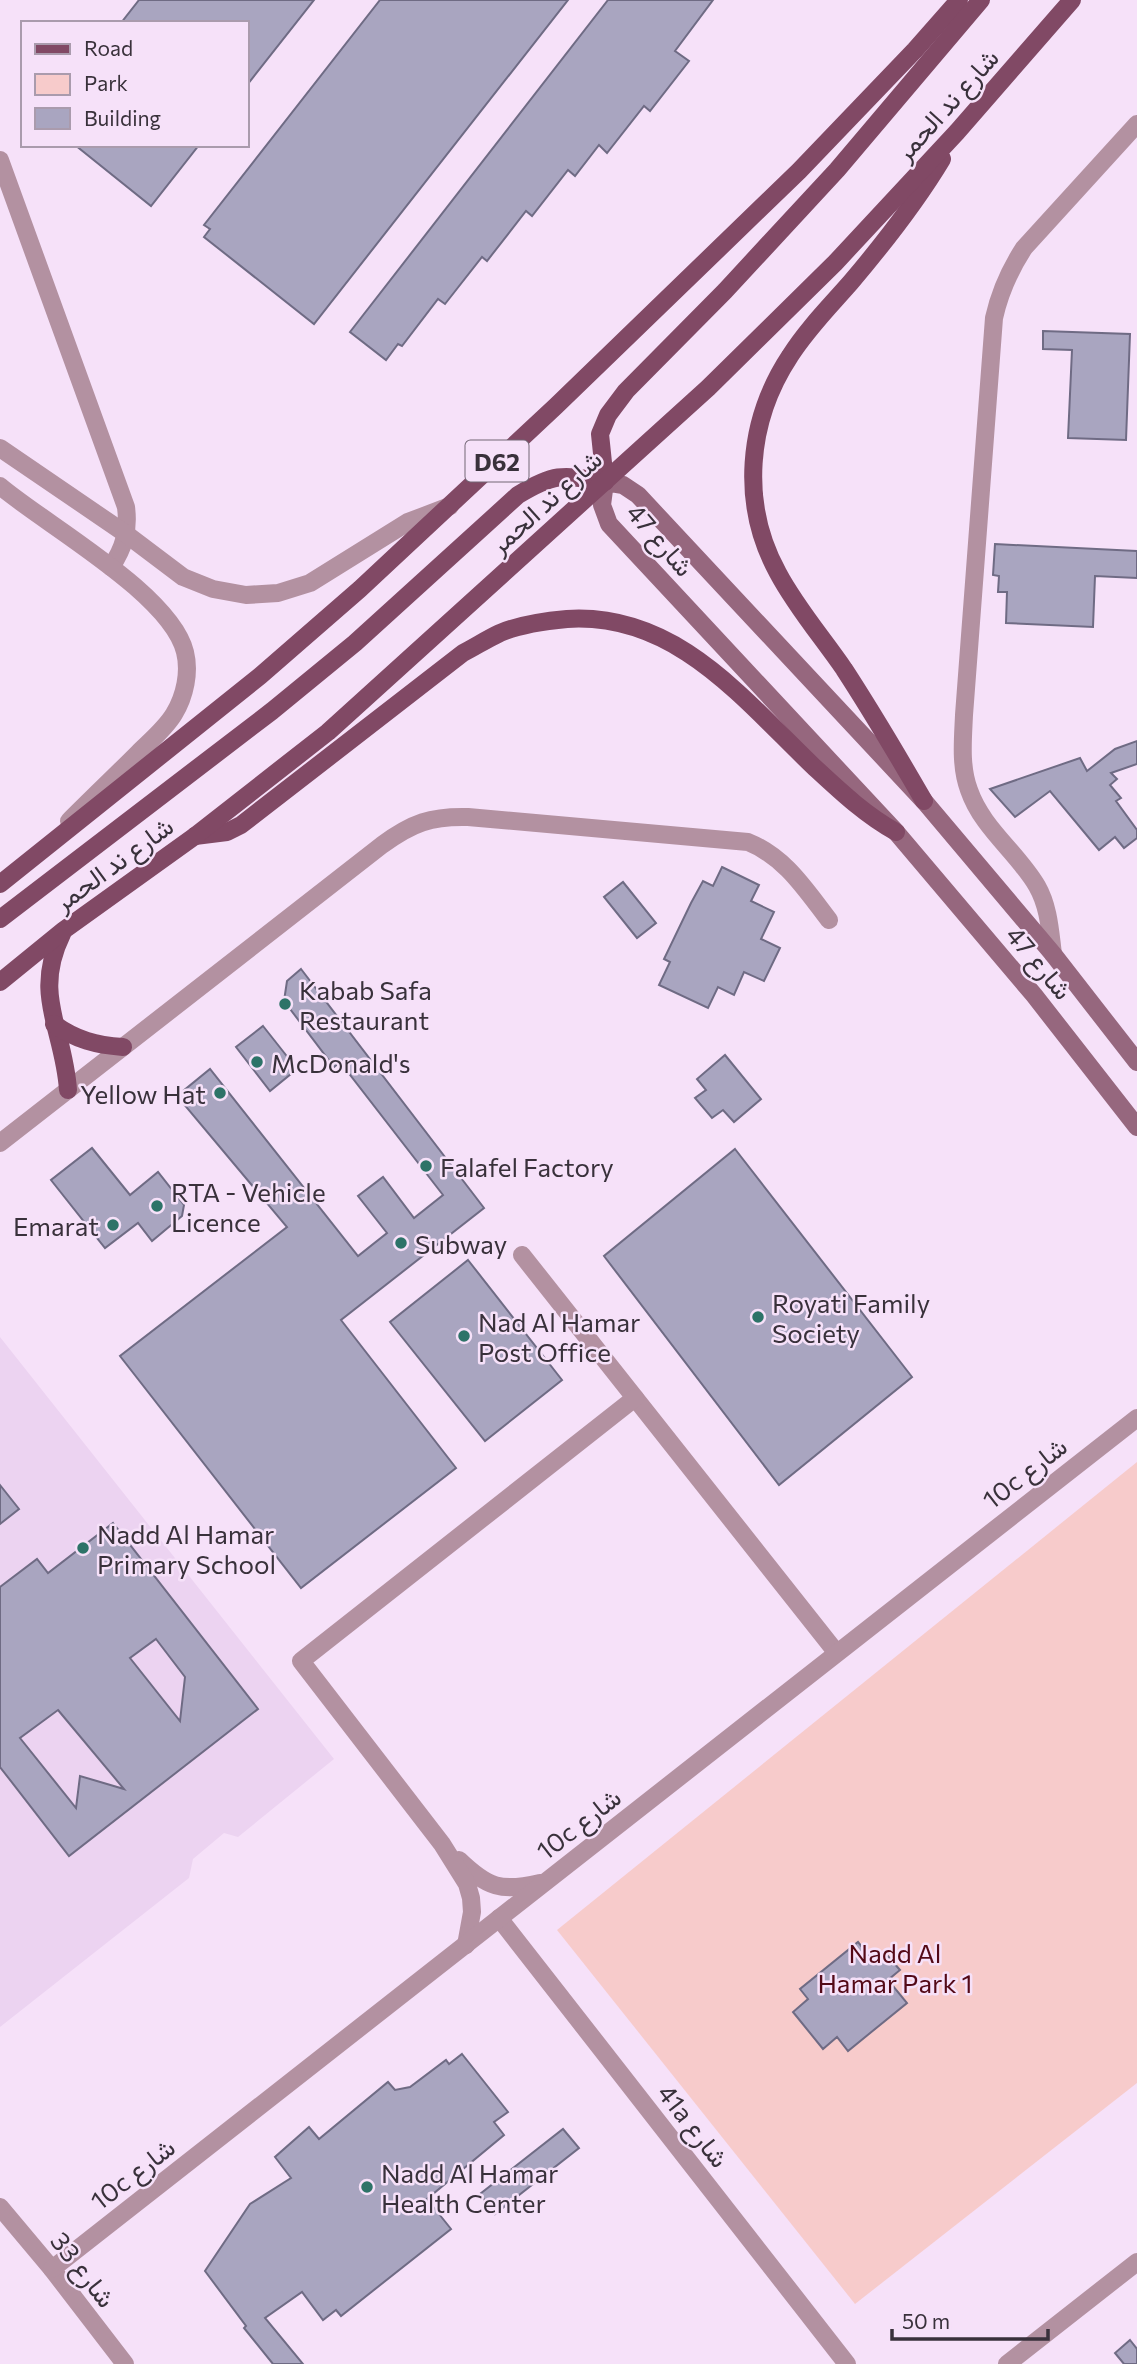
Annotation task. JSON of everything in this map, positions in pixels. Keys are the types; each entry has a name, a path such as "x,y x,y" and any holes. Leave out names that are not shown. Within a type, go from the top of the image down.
{"main road":[{"name":"شارع ند الحمر","path":"0,884 260,676 450,506 799,171 959,0"},
{"path":"0,919 272,712 355,643 518,495 559,475 605,482 600,433 608,415 626,391 725,291 837,170 982,0"},
{"name":"شارع ند الحمر","path":"0,982 64,930 195,836 328,732 605,482 772,327 957,132 1072,0"},
{"path":"924,801 863,698 777,572 764,541 756,509 752,475 759,424 777,376 790,354 900,224 957,132"},
{"path":"195,836 211,836 241,825 463,653 501,633 543,621 586,618 637,627 662,636 695,656 861,811 896,832"},
{"path":"64,930 55,948 48,986 54,1024 64,1056 68,1090"},
{"path":"54,1024 69,1035 86,1042 123,1047"}],"street":[{"path":"1053,954 1048,919 1037,887 977,809 968,788 963,765 964,715 994,318 1000,293 1024,248 1137,124"},
{"path":"0,160 122,494 127,520 126,534 123,546 111,567"},
{"path":"0,448 126,534 183,577 213,590 246,595 278,593 310,583 408,522 450,506"},
{"name":"شارع 47","path":"1137,1062 1053,954 924,801 638,495 623,485 605,482 602,505 609,524 896,832 1034,995 1137,1127"},
{"path":"0,486 111,567 150,602 176,633 185,652 183,695 173,715 25,864"},
{"path":"0,1143 343,875 401,831 422,821 444,816 730,839 757,845 780,860 829,920"},
{"path":"522,1255 836,1652"},
{"path":"466,1945 472,1912 467,1884 442,1844 301,1661 635,1398"},
{"name":"10c شارع","path":"52,2269 1137,1418"},
{"path":"442,1844 482,1881 496,1887 511,1889 547,1882"},
{"name":"41a شارع","path":"499,1918 848,2364"},
{"name":"شارع 33","path":"0,2207 125,2364"},
{"path":"1007,2364 1137,2262"}],"shaded area":[{"name":"Nadd Al Hamar Primary School","path":"0,1337 334,1759 238,1837 224,1833 193,1859 189,1878 0,2027"}],"green space":[{"name":"Nadd Al Hamar Park 1","path":"1137,1462 1137,2083 855,2304 557,1930"}],"building":[{"path":"139,0 314,0 248,84 248,21 123,21"},
{"path":"380,0 568,0 314,324 204,237 210,229 204,225"},
{"path":"608,0 713,0 675,51 689,61 650,111 644,106 607,153 599,145 575,176 568,170 532,216 526,211 487,261 482,257 445,304 438,299 402,346 398,344 386,360 350,332"},
{"path":"77,147 197,147 151,206"},
{"path":"1043,331 1130,334 1126,440 1068,438 1072,350 1043,349"},
{"path":"995,544 1137,551 1137,578 1095,576 1093,627 1006,623 1007,592 998,592 999,576 993,575"},
{"path":"1137,741 1137,764 1111,773 1117,779 1110,785 1121,798 1116,801 1137,830 1137,838 1124,848 1115,837 1099,850 1050,791 1015,817 990,789 1080,758 1087,771 1115,749"},
{"path":"722,867 759,885 751,901 774,912 761,939 780,948 764,981 744,972 734,995 718,987 708,1008 659,985 670,962 664,959 691,903 703,881 713,886"},
{"path":"623,882 656,923 637,938 604,897"},
{"path":"301,969 484,1208 341,1320 456,1468 301,1588 120,1356 287,1227 177,1096 210,1069 358,1256 387,1233 358,1196 383,1177 414,1218 443,1195 340,1062 334,1067 284,1001 287,981"},
{"path":"263,1026 297,1069 270,1091 236,1047"},
{"path":"725,1055 761,1099 734,1122 723,1110 712,1118 695,1098 706,1090 697,1079"},
{"path":"92,1148 130,1195 158,1172 184,1205 182,1216 152,1241 138,1223 105,1248 51,1180"},
{"name":"Royati Family Society","path":"735,1149 912,1377 779,1485 604,1256"},
{"name":"Nad Al Hamar Post Office","path":"468,1260 562,1380 485,1441 390,1322"},
{"path":"0,1485 19,1509 0,1524"},
{"path":"113,1523 258,1709 69,1856 0,1767 0,1587 37,1559 48,1573","holes":["156,1639 185,1677 180,1721 130,1658","58,1710 124,1789 80,1776 76,1808 20,1738"]},
{"path":"858,1942 875,1963 886,1954 900,1970 888,1980 907,2003 848,2051 837,2037 823,2049 793,2012 808,1999 800,1989"},
{"name":"Nadd Al Hamar Health Center","path":"462,2054 508,2112 494,2122 504,2135 427,2199 451,2229 341,2316 336,2310 323,2320 302,2292 265,2318 303,2364 273,2364 244,2328 246,2326 205,2271 250,2204 291,2178 275,2157 309,2127 319,2139 388,2082 395,2090 410,2087 446,2060 449,2064"},
{"path":"563,2129 579,2148 495,2214 480,2194"},
{"path":"1130,2340 1137,2349 1137,2364 1124,2364 1115,2353"}],"place":[{"name":"Kabab Safa Restaurant","path":"285,1004"},
{"name":"McDonald's","path":"257,1062"},
{"name":"Yellow Hat","path":"220,1093"},
{"name":"Falafel Factory","path":"426,1166"},
{"name":"RTA - Vehicle Licence","path":"157,1206"},
{"name":"Emarat","path":"113,1225"},
{"name":"Subway","path":"401,1243"},
{"name":"Royati Family Society","path":"758,1317"},
{"name":"Nad Al Hamar Post Office","path":"464,1336"},
{"name":"Nadd Al Hamar Primary School","path":"83,1548"},
{"name":"Nadd Al Hamar Health Center","path":"367,2187"}]}
